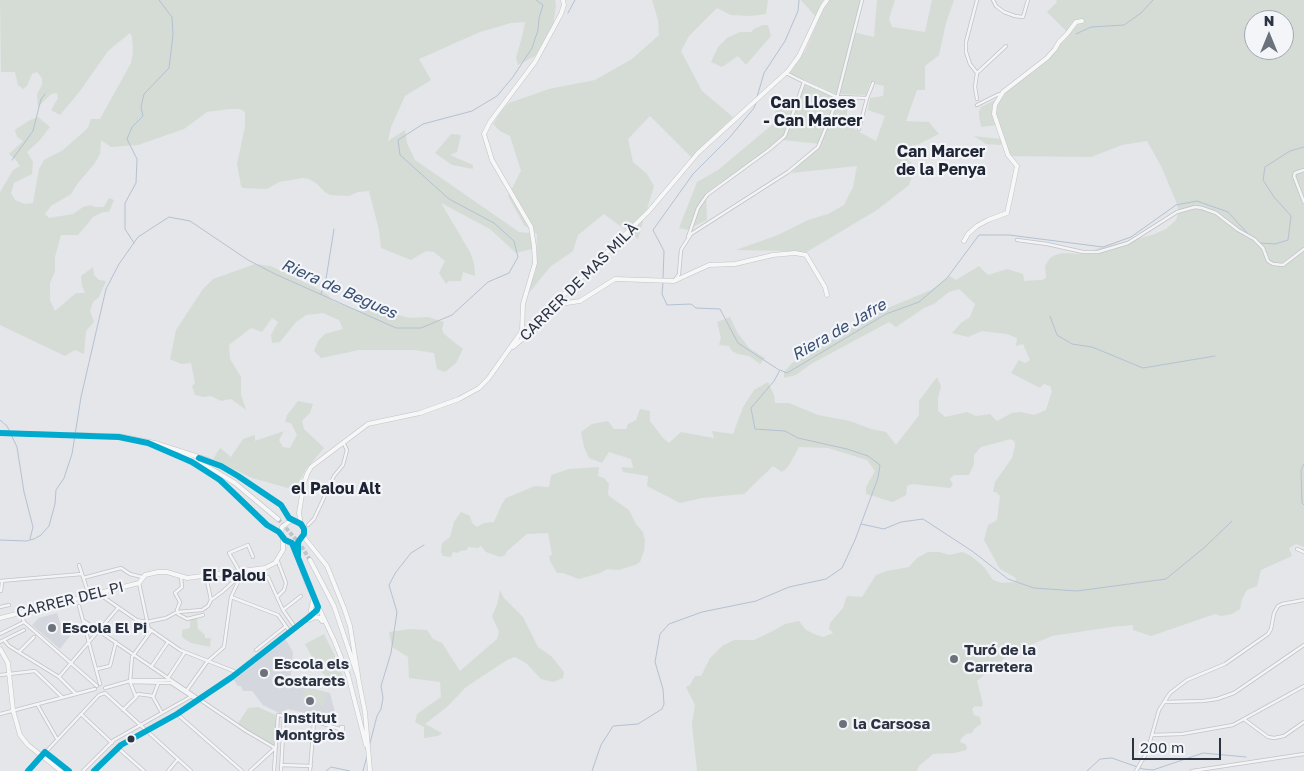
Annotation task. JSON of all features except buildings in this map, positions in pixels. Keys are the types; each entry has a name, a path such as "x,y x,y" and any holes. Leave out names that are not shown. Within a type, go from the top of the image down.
{"street":[{"path":"282,550 284,524 294,520 299,512 309,470 368,424 412,416 470,394 483,385 522,331 523,304 535,263 531,227 492,160 484,134 487,126 534,62 561,14 564,5 563,0"},
{"name":"CARRER DE MAS MILÀ","path":"507,352 526,336 535,323 649,211 698,153 786,73 799,56 827,0"},
{"path":"687,238 716,217 788,172 818,147 832,114 862,0"},
{"path":"977,73 970,64 966,52 966,42 978,0"},
{"path":"993,0 996,6 1004,12 1015,16 1023,16 1028,0"},
{"path":"964,241 977,226 1006,213 1017,166 1008,155 994,114 994,108 1001,95 1047,58 1076,22 1082,21"},
{"path":"976,99 977,73 1006,46"},
{"path":"786,73 837,97 867,98"},
{"path":"674,281 679,274 680,253 698,208 707,195 785,136 804,82"},
{"path":"860,129 867,98 873,84"},
{"path":"977,105 999,94 1001,95"},
{"path":"1304,170 1295,173 1294,176 1304,202"},
{"path":"1017,240 1083,252 1098,252 1128,243 1177,212 1202,208 1216,213 1238,230 1254,239 1262,248 1268,261 1273,264 1283,264 1304,250"},
{"path":"556,303 580,300 615,279 674,281 709,265 735,264 773,255 795,253 806,255 825,287 827,295"},
{"path":"0,433 119,436 148,441 221,466 279,503 287,516 303,529 327,566 350,626 358,677"},
{"path":"102,436 148,444 175,452 210,468 244,490 278,519"},
{"path":"297,554 298,542 303,529 314,519 334,476 343,465 347,450 343,442"},
{"path":"148,444 183,458 210,473 229,488 267,525 290,543 297,554 348,675 368,749"},
{"path":"299,512 303,529"},
{"path":"83,578 121,568 130,574 142,577 158,572 167,572 181,577 206,576 265,568 275,562 282,550 290,543 298,542"},
{"path":"187,690 207,662 224,647 231,597 239,580 240,572 230,553 248,545 253,557"},
{"path":"1298,548 1304,552"},
{"path":"277,559 286,583 284,590 277,597"},
{"path":"310,560 334,606 358,677 364,704 370,771"},
{"path":"80,565 89,595"},
{"path":"1,591 1,581 82,574"},
{"path":"206,576 211,600"},
{"path":"136,696 130,682 134,654 150,630 139,582 142,577"},
{"path":"176,612 180,602 175,594 182,587 181,577"},
{"path":"268,577 292,630"},
{"path":"135,620 148,622 166,618 176,612 202,610 232,582 239,580"},
{"name":"CARRER DEL PI","path":"0,618 139,582"},
{"path":"98,593 135,620 185,652 238,673"},
{"path":"278,615 301,596"},
{"path":"231,597 278,615 286,626 292,630"},
{"path":"309,617 313,610 314,598"},
{"path":"1137,768 1147,752 1157,716 1164,702 1180,684 1225,664 1268,634 1272,629 1274,613 1278,606 1304,600"},
{"path":"0,607 8,605"},
{"path":"79,606 97,669 99,695"},
{"path":"94,771 118,748 177,714 238,673 309,617 318,607"},
{"path":"59,677 118,608"},
{"path":"176,612 186,619 203,615"},
{"path":"21,613 24,622 97,686 105,688 133,680 171,680"},
{"path":"292,630 316,617 320,618 327,626"},
{"path":"84,621 246,731 275,748"},
{"path":"0,634 24,622"},
{"path":"256,650 286,626"},
{"path":"0,642 24,630"},
{"path":"19,652 34,637"},
{"path":"4,640 9,646 59,677 76,694"},
{"path":"97,669 110,666 116,642"},
{"path":"151,666 168,642"},
{"path":"1164,702 1204,701 1224,697 1246,686 1304,645"},
{"path":"0,649 8,663 13,710 20,735 28,745 69,771"},
{"path":"168,678 185,652"},
{"path":"35,671 37,663"},
{"path":"0,675 35,671"},
{"path":"35,671 62,697"},
{"path":"130,682 172,683 199,699"},
{"path":"153,696 158,684"},
{"path":"0,714 76,694 97,686"},
{"path":"1152,735 1201,732 1233,725 1304,686"},
{"path":"105,688 105,693 191,771"},
{"path":"28,771 80,714 99,695 105,693"},
{"path":"123,710 138,694 152,695 162,713"},
{"path":"83,771 114,740 192,696"},
{"path":"37,704 57,739"},
{"path":"80,714 112,743"},
{"path":"177,714 242,771"},
{"path":"274,771 278,715 340,728"},
{"path":"281,771 284,716"},
{"path":"1244,720 1268,737 1274,738 1284,736 1304,722"},
{"path":"310,771 314,722"},
{"path":"118,748 144,771"},
{"path":"250,771 275,748"},
{"path":"44,754 61,771"},
{"path":"1192,771 1304,754"},
{"path":"168,771 178,759"},
{"path":"281,766 311,766"}],"shaded area":[{"path":"0,0 555,0 553,26 535,56 518,65 516,58 525,22 511,23 480,32 419,59 431,80 405,96 391,127 388,141 405,130 407,143 415,160 519,232 530,233 532,249 516,253 490,229 441,203 470,252 474,263 475,276 463,272 461,281 449,281 446,284 439,273 445,261 434,252 426,251 411,260 381,248 379,230 369,191 358,192 349,196 330,195 316,183 303,178 279,182 267,189 243,188 237,164 245,126 245,112 240,109 229,109 207,112 184,129 138,145 111,147 101,140 100,154 95,163 71,194 51,206 45,214 49,218 73,214 83,207 91,205 104,207 109,198 114,200 109,212 103,212 93,217 78,235 61,235 55,257 55,271 50,283 50,300 55,311 76,293 85,293 81,276 93,267 94,275 99,280 106,281 99,297 93,302 90,311 94,322 86,331 84,354 75,350 65,356 0,325 0,192 13,170 20,166 9,154 23,141 17,137 15,130 38,117 50,127 27,152 33,162 32,174 14,183 11,193 15,200 25,204 33,203 39,169 44,160 63,150 88,128 91,119 100,119 131,63 133,52 132,37 130,33 108,51 80,91 60,115 51,110 58,98 57,93 51,94 38,107 37,94 42,85 42,78 37,72 32,74 27,86 23,89 18,85 15,72 1,72"},
{"path":"652,0 768,0 766,14 751,16 731,15 717,8 689,36 681,51 702,91 733,117 692,158 650,116 628,139 633,162 647,174 654,186 638,239 604,214 578,235 573,251 550,267 528,294 536,269 537,234 524,225 508,196 521,171 510,136 500,131 493,124 509,103 549,89 595,80 632,59 659,35 658,20"},
{"path":"801,0 823,0 816,17"},
{"path":"827,0 861,0 853,32 874,37 877,0 895,0 889,19 892,27 925,32 932,0 954,0 946,23 939,55 925,66 925,90 917,90 906,121 929,122 939,134 919,144 899,150 915,167 909,185 877,210 805,253 736,250 778,235 808,220 828,214 844,205 853,187 857,166 791,173 821,144 782,140 706,193 707,220 687,230 679,228 697,182 718,170 773,124 776,108 797,106 805,85 849,101 845,124 876,141 885,116 868,110 870,98 883,96 884,86 870,83 866,95 836,94 790,73 806,49"},
{"path":"1056,0 1304,0 1304,547 1296,544 1289,548 1292,556 1261,570 1257,586 1247,590 1242,599 1240,609 1232,614 1221,616 1215,614 1151,636 1133,630 1133,625 1052,636 1011,653 977,681 983,704 981,707 975,706 972,709 974,715 980,717 981,724 972,733 966,734 961,739 960,742 967,747 966,750 955,753 933,754 919,766 917,771 697,771 692,724 695,705 686,687 690,685 695,676 701,676 710,658 722,646 734,640 754,640 785,624 799,621 806,630 814,634 823,637 831,634 833,633 829,629 830,623 843,608 847,596 862,597 876,575 909,567 917,558 928,552 950,555 962,552 971,556 984,567 993,580 1002,583 1015,582 1016,578 1000,569 984,540 988,525 997,520 1000,496 993,492 995,482 1012,458 1015,442 1011,439 981,447 974,455 974,464 969,475 954,475 950,479 953,485 950,488 912,484 907,486 906,495 893,502 866,494 866,487 875,471 867,460 828,448 799,447 788,467 782,472 773,466 744,494 702,498 680,503 647,486 648,476 623,472 621,467 633,468 631,459 609,452 602,463 589,458 584,447 581,432 592,424 608,421 614,429 626,429 628,424 636,420 640,409 650,411 650,421 669,443 681,432 714,438 712,431 733,434 743,407 754,390 768,382 774,395 775,403 789,403 818,415 850,421 871,429 886,432 896,445 919,415 919,401 937,377 941,386 938,398 938,411 945,417 967,412 976,416 990,414 997,421 1012,413 1021,412 1034,415 1046,410 1052,391 1050,386 1044,384 1040,388 1011,373 1019,360 1025,363 1030,360 1023,344 1016,346 1017,338 1007,334 982,331 968,337 952,333 970,317 975,304 959,289 949,292 934,304 924,308 896,327 889,322 811,364 796,375 784,378 784,372 792,363 883,310 931,290 950,276 956,280 979,266 988,275 1007,269 1023,274 1024,281 1042,280 1046,278 1045,266 1050,258 1055,255 1063,253 1083,254 1102,247 1152,235 1166,229 1176,220 1179,211 1175,199 1161,166 1147,141 1122,145 1091,157 1005,156 1006,144 986,144 974,136 1000,139 998,125 981,127 979,111 981,107 1003,96 1020,78 1030,74 1053,54 1066,31 1047,12 1057,2"},
{"path":"763,25 768,25 771,36 746,65 738,56 722,67 711,62 718,47 727,38 740,32 751,32"},
{"path":"451,134 461,135 457,152 450,155 473,165 473,169 452,165 435,153"},
{"path":"255,264 271,266 316,288 328,295 333,301 360,311 371,307 409,318 428,317 444,322 442,329 444,334 463,349 456,363 445,372 437,369 434,353 415,350 359,350 321,358 314,351 318,341 325,334 343,329 339,320 323,313 306,315 296,322 280,342 272,343 271,335 278,322 272,318 262,332 251,328 229,345 230,359 241,377 241,395 246,410 231,399 221,401 211,396 195,395 192,386 195,383 191,363 181,364 170,359 176,330 203,289 213,279"},
{"path":"730,317 737,332 749,348 765,358 760,364 749,356 732,351 729,346 719,345 721,338 717,322"},
{"path":"298,401 313,404 310,413 302,421 304,429 324,448 306,469 298,485 288,488 252,478 213,459 220,448 231,457 243,439 255,435 255,441 284,431 279,440 283,447 290,448 297,435 291,423 285,422 287,415"},
{"path":"599,467 598,476 604,478 609,484 609,496 629,510 636,524 643,532 645,541 644,551 640,562 635,565 618,570 607,569 579,579 563,573 557,573 550,561 549,556 552,555 548,533 527,534 507,551 505,555 500,557 486,552 480,545 479,548 468,547 467,550 458,553 453,552 451,557 443,556 441,552 442,543 450,537 454,522 461,512 470,516 472,523 477,527 484,523 494,522 506,498 535,486 549,487 551,475 569,469"},
{"path":"500,590 504,598 523,617 538,647 551,656 564,672 563,678 553,682 541,679 526,663 515,657 507,660 466,687 448,706 425,724 442,733 438,736 424,738 424,727 415,722 417,714 441,697 440,682 409,678 408,657 392,647 389,632 410,629 427,630 433,639 442,643 460,671 497,639 499,632 492,616 497,605"},
{"name":"Escola El Pi","path":"57,613 60,622 73,632 60,649 32,625 39,618"},
{"path":"197,618 198,629 205,635 205,638 211,638 210,647 191,643 182,637 182,630 190,628 190,619"},
{"path":"324,634 344,679 335,684 319,670 305,644"},
{"name":"Escola els Costarets","path":"284,637 293,652 290,683 330,693 337,721 288,709 286,713 279,713 263,705 252,691 243,691 241,686 238,686 232,677"},
{"path":"305,688 327,693 324,706 302,701"},
{"path":"258,707 278,716 275,748 237,725 248,708"}],"waterway":[{"path":"134,243 125,229 125,203 136,183 137,159 127,139 132,127 143,116 141,107 144,94 169,68 173,35 172,17 159,0"},
{"name":"Riera de Begues","path":"0,540 26,541 34,539 41,535 49,526 55,504 56,490 64,478 72,454 81,397 106,289 119,264 138,237 169,217 190,221 248,260 396,328 421,328 452,315 488,282 509,273 518,257 514,241 494,223 449,199 400,155 398,140 423,124 472,111 497,96 513,77 532,48 543,5 536,0"},
{"path":"568,13 575,0"},
{"path":"757,97 764,73 785,41 798,11 799,0"},
{"path":"1076,34 1091,27 1124,25 1141,13 1153,0"},
{"path":"12,160 33,131 41,99 45,94"},
{"path":"663,279 664,251 653,230 693,174 730,137 756,103"},
{"name":"Riera de Jafre","path":"1260,243 1275,244 1288,240 1291,216 1274,197 1263,180 1265,167 1290,151 1304,147"},
{"name":"Riera de Jafre","path":"592,771 601,745 613,726 638,724 662,709 664,704 663,689 655,662 660,634 669,624 702,612 756,601 789,587 826,579 842,568 855,540 878,478 880,465 868,456 847,449 798,438 785,431 755,429 751,408 774,381 780,370 787,373 886,314 919,302 947,278 979,235 1009,235 1103,247 1131,237 1176,205 1197,201 1228,212 1249,235"},
{"path":"321,294 326,279 334,229"},
{"path":"663,283 662,294 667,305 691,304 696,308 720,309 738,343 779,370"},
{"path":"1050,316 1057,335 1072,344 1092,347 1143,368 1215,356"},
{"path":"0,420 7,426 17,447 24,492 33,527 30,539"},
{"path":"1304,464 1301,470 1302,503 1304,505"},
{"path":"861,524 884,529 901,522 923,519 972,551 1008,579 1034,588 1077,591 1166,579 1205,547 1232,521"},
{"path":"369,747 377,716 381,709 383,698 381,686 391,653 397,612 389,585 396,572 411,553 424,545"},
{"path":"1087,771 1100,759 1112,758 1143,769 1153,770 1203,753 1246,757"},
{"path":"363,771 367,756"},
{"path":"326,771 331,767 350,771"}],"tunnel":[{"path":"278,519 300,544 310,560"}],"transit line":[{"path":"0,433 119,437 148,443 192,462 220,480 267,525 279,532 285,540 292,543 318,607 309,617 232,677 177,714 121,745 94,771"},
{"path":"199,458 221,466 238,476 281,505 289,518 301,524 304,534 298,542 298,556"},
{"path":"28,771 45,752 69,771"}],"place":[{"name":"Escola El Pi","path":"52,628"},
{"name":"Turó de la Carretera","path":"954,659"},
{"name":"Escola els Costarets","path":"264,673"},
{"name":"Institut Montgròs","path":"310,701"},
{"name":"la Carsosa","path":"843,724"}],"district":[{"name":"Can Lloses - Can Marcer","path":"813,112"},
{"name":"Can Marcer de la Penya","path":"941,161"},
{"name":"el Palou Alt","path":"336,489"},
{"name":"El Palou","path":"234,576"}]}
